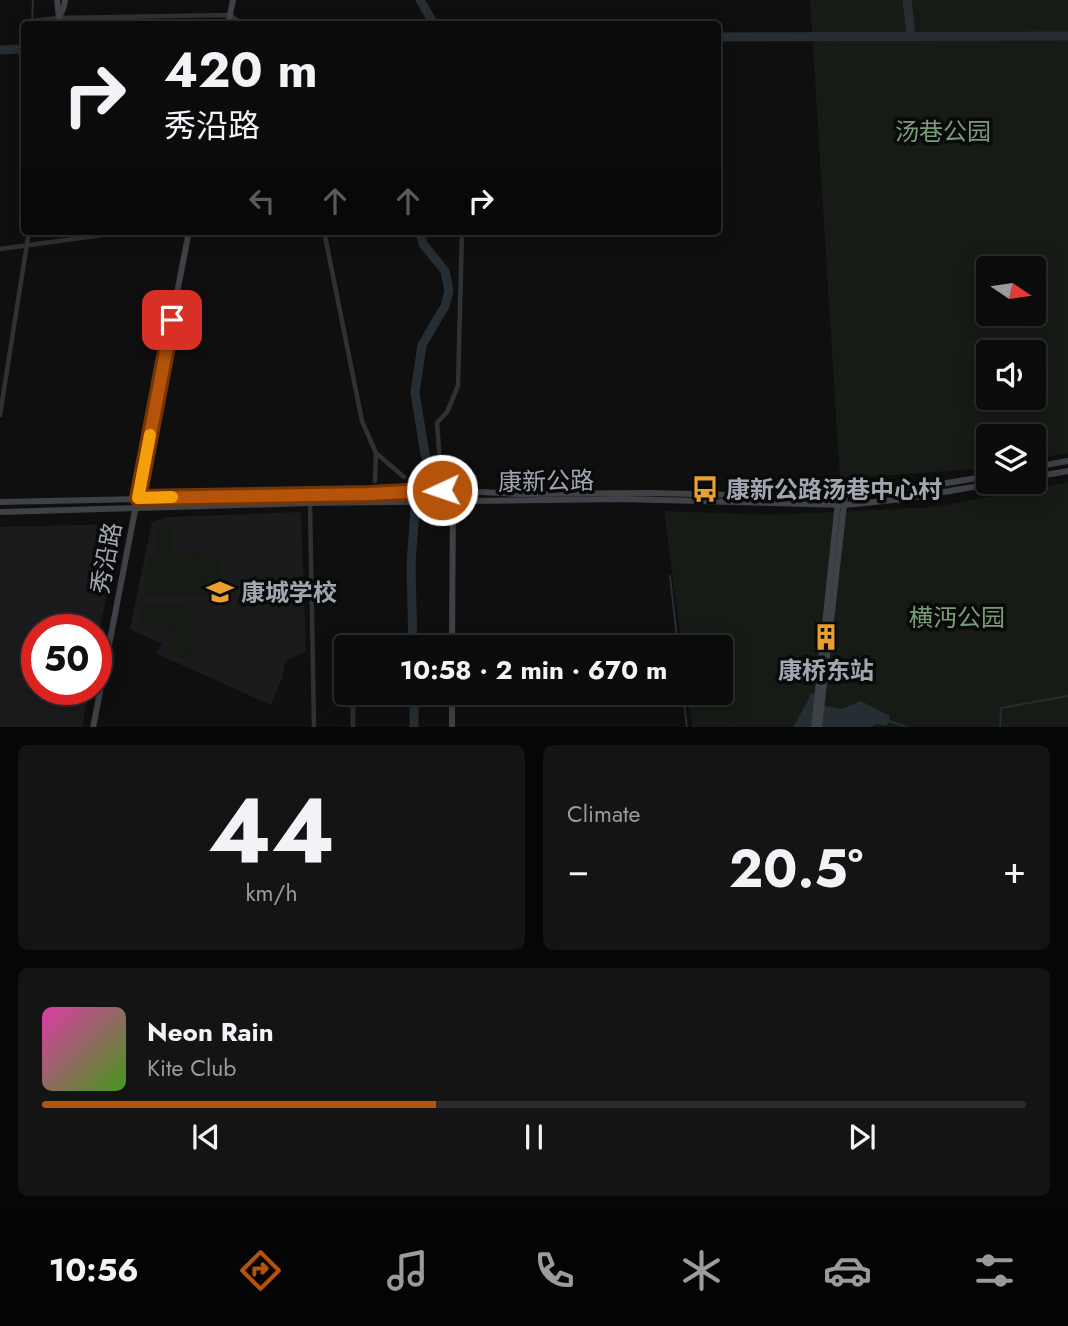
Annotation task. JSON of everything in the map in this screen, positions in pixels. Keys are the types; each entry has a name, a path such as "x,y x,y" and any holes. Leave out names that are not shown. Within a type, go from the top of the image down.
{"main road":[{"path":"57,0 58,21"},
{"path":"58,21 65,0"},
{"path":"229,21 233,0"},
{"name":"秀沿路","path":"93,727 188,235"},
{"path":"1046,465 1068,461"},
{"path":"1046,475 1068,471"},
{"name":"康新公路","path":"0,502 344,495 439,490 518,494 651,493 841,500 976,478"},
{"name":"康新公路","path":"0,512 310,503 904,499 976,486"},
{"path":"817,727 841,500 851,490"},
{"path":"452,635 453,491"},
{"path":"452,705 452,727"}],"street":[{"path":"58,21 230,15 238,21"},
{"path":"0,415 28,235"},
{"path":"0,248 102,235"},
{"path":"325,235 362,421 376,453 375,481"},
{"path":"439,490 437,423 447,412 458,386 462,235"},
{"path":"376,453 404,477"},
{"path":"310,503 314,727"}],"shaded area":[{"name":"康城学校","path":"301,512 306,651 285,662 282,679 271,705 157,654 162,644 130,629 152,522 167,517"},
{"path":"120,524 103,614 21,614 21,705 86,705 82,727 0,727 0,527"},
{"path":"812,692 821,705 841,709 861,701 890,716 887,726 877,724 870,727 794,727"}],"green space":[{"name":"汤巷公园","path":"810,0 1068,0 1068,453 1046,457 1046,424 976,424 976,469 840,479"},
{"name":"横沔公园","path":"1068,482 1068,727 692,727 689,705 733,705 733,635 680,635 664,511 770,515 935,507 1004,494 1046,494 1046,486"},
{"path":"171,527 172,551 208,553 218,561 221,579 216,590 225,591 225,595 144,596 147,590 148,565 157,553 157,528"},
{"path":"142,603 190,604 192,656 169,657 168,625 139,625"}],"waterway":[{"path":"32,21 33,0"},
{"path":"420,0 432,21"},
{"path":"907,0 911,35"},
{"path":"721,37 1068,36"},
{"path":"0,50 21,49"},
{"path":"413,635 411,564 415,510 426,460 415,393 422,345 445,306 449,291 445,271 423,244 421,235"},
{"path":"670,576 677,635"},
{"path":"1000,727 1001,708 1068,696"},
{"path":"353,705 353,727"},
{"path":"414,705 414,727"},
{"path":"684,705 687,727"},
{"path":"889,721 905,727"}],"slow traffic":[{"path":"150,435 138,498 172,497"}],"place":[{"name":"康新公路汤巷中心村","path":"705,489"},
{"name":"康城学校","path":"220,592"},
{"name":"康桥东站","path":"826,637"}],"route":[{"path":"172,320 138,498 370,494 442,490"}]}
